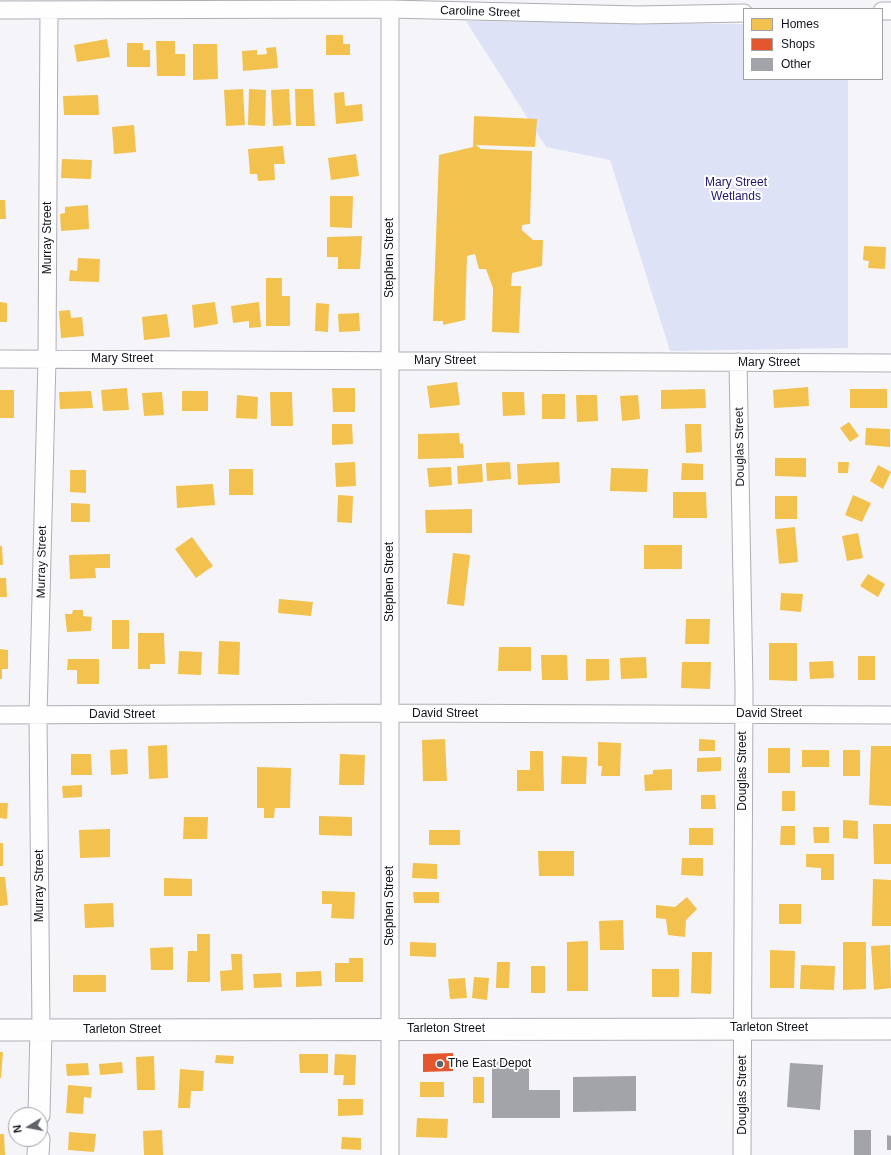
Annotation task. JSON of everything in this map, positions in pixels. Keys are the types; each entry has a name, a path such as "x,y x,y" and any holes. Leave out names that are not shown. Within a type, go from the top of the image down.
{"main road":[{"name":"Tarleton Street","path":"0,1030 891,1029"},
{"name":"Murray Street","path":"39,1107 41,1030"}],"street":[{"name":"Caroline Street","path":"0,10 390,10 571,15 743,13"},
{"name":"Murray Street","path":"41,1030 38,716 47,359 49,10"},
{"name":"Stephen Street","path":"390,10 390,1155"},
{"name":"Mary Street","path":"0,359 891,363"},
{"name":"Douglas Street","path":"738,362 744,714 742,1155"},
{"name":"David Street","path":"0,715 390,713 891,715"}],"green space":[{"name":"Mary Street Wetlands","path":"466,21 743,24 743,80 848,80 848,348 670,351 610,160 546,147"}],"building: Homes":[{"path":"326,35 343,35 343,44 350,44 350,55 326,55"},
{"path":"107,39 110,57 77,62 74,45"},
{"path":"156,41 175,41 175,54 185,54 185,76 157,76"},
{"path":"127,43 143,43 143,50 150,50 150,67 127,67"},
{"path":"193,44 217,44 218,79 193,80"},
{"path":"276,47 278,68 243,71 242,51 257,50 257,55 267,54 266,48"},
{"path":"243,89 245,125 226,126 224,90"},
{"path":"249,89 266,90 265,126 248,125"},
{"path":"289,89 291,125 273,126 271,90"},
{"path":"295,89 313,89 315,126 296,126"},
{"path":"344,92 345,106 362,104 363,121 336,124 334,93"},
{"path":"98,95 99,115 64,115 63,96"},
{"path":"474,116 537,119 535,147 476,145 481,149 532,151 530,224 522,225 522,230 533,240 543,240 542,266 512,273 511,286 521,286 519,333 492,332 493,288 486,269 479,269 475,254 467,256 465,320 443,325 443,321 433,321 439,155 473,147"},
{"path":"134,125 136,152 114,154 112,127"},
{"path":"283,146 285,164 274,164 275,180 258,181 257,174 250,174 248,149"},
{"path":"356,154 359,176 331,180 328,158"},
{"path":"62,159 92,160 91,179 61,178"},
{"path":"330,196 353,196 352,228 330,227"},
{"path":"0,200 5,200 6,219 0,219"},
{"path":"88,205 89,229 61,231 60,214 65,213 65,207"},
{"path":"362,236 360,269 338,269 338,257 327,257 327,237"},
{"path":"864,246 886,247 885,269 868,268 869,261 863,260"},
{"path":"78,258 100,259 99,282 69,281 70,270 77,271"},
{"path":"266,278 282,278 282,296 290,296 290,326 266,326"},
{"path":"0,302 7,303 7,322 0,322"},
{"path":"215,302 218,324 194,328 192,305"},
{"path":"259,302 261,327 249,328 249,321 233,323 231,306"},
{"path":"316,303 329,304 328,332 315,331"},
{"path":"70,310 71,318 82,317 84,336 61,338 59,311"},
{"path":"359,313 360,331 339,332 338,314"},
{"path":"167,314 170,337 144,340 142,317"},
{"path":"457,382 460,405 430,408 427,386"},
{"path":"808,387 809,406 774,408 773,390"},
{"path":"127,388 129,410 103,411 101,390"},
{"path":"332,388 355,388 355,412 333,412"},
{"path":"705,389 706,408 661,409 661,390"},
{"path":"850,389 887,389 887,408 850,408"},
{"path":"0,390 14,390 14,418 0,418"},
{"path":"91,391 93,408 60,409 59,392"},
{"path":"182,391 208,391 208,411 182,411"},
{"path":"162,392 164,415 144,416 142,393"},
{"path":"270,392 292,392 293,426 271,426"},
{"path":"502,392 524,392 525,415 503,416"},
{"path":"542,394 565,394 565,419 542,419"},
{"path":"237,395 258,397 257,419 236,418"},
{"path":"576,395 597,395 598,421 577,422"},
{"path":"638,395 640,419 622,421 620,396"},
{"path":"849,422 859,436 850,442 840,428"},
{"path":"332,424 352,424 353,444 332,445"},
{"path":"685,424 701,424 702,452 686,453"},
{"path":"866,428 890,429 890,447 865,445"},
{"path":"459,433 460,444 463,443 464,458 418,459 418,434"},
{"path":"775,458 806,458 806,477 775,476"},
{"path":"355,462 356,486 336,487 335,463"},
{"path":"510,462 511,479 487,481 486,463"},
{"path":"559,462 560,483 518,485 517,464"},
{"path":"838,462 849,462 848,473 838,473"},
{"path":"682,463 703,464 703,480 681,480"},
{"path":"482,464 483,482 458,484 457,466"},
{"path":"878,465 891,472 883,489 870,481"},
{"path":"451,467 452,485 429,487 427,468"},
{"path":"611,468 648,469 647,492 610,491"},
{"path":"229,469 253,469 253,495 229,495"},
{"path":"70,470 86,470 86,493 70,492"},
{"path":"213,484 215,505 177,508 176,486"},
{"path":"673,492 706,492 707,518 673,518"},
{"path":"338,495 353,496 352,523 337,522"},
{"path":"853,495 871,503 862,522 845,515"},
{"path":"775,496 797,496 797,519 775,519"},
{"path":"71,503 90,504 90,522 71,522"},
{"path":"472,509 472,533 426,533 425,510"},
{"path":"795,527 798,562 779,564 776,529"},
{"path":"858,533 863,558 847,561 842,536"},
{"path":"192,537 213,566 196,578 175,549"},
{"path":"644,545 682,545 682,569 644,569"},
{"path":"0,546 2,546 3,565 0,565"},
{"path":"453,553 470,555 464,606 447,604"},
{"path":"110,554 110,568 95,568 96,578 70,579 69,555"},
{"path":"868,574 885,584 878,597 860,586"},
{"path":"0,578 6,578 7,597 0,597"},
{"path":"781,593 803,594 801,612 780,610"},
{"path":"279,599 313,602 311,616 278,613"},
{"path":"73,610 83,610 83,616 92,617 91,631 67,632 65,614 72,614"},
{"path":"686,619 710,619 709,644 685,644"},
{"path":"112,620 129,620 129,649 112,649"},
{"path":"138,633 164,633 165,664 150,664 150,669 138,669"},
{"path":"219,641 240,642 239,675 218,674"},
{"path":"769,643 797,643 797,681 769,680"},
{"path":"499,647 531,647 531,671 498,671"},
{"path":"0,649 8,650 8,669 2,669 2,679 0,679"},
{"path":"179,651 202,652 201,675 178,674"},
{"path":"541,655 567,655 568,680 542,680"},
{"path":"858,656 875,656 875,680 858,680"},
{"path":"646,657 647,678 621,679 620,658"},
{"path":"68,659 99,659 99,684 77,684 77,670 67,670"},
{"path":"586,659 609,659 609,680 586,681"},
{"path":"833,661 834,678 810,679 809,662"},
{"path":"682,662 711,662 710,689 681,688"},
{"path":"445,739 447,781 423,781 422,740"},
{"path":"699,739 715,740 715,751 699,751"},
{"path":"598,742 621,743 620,776 601,776 602,766 598,766"},
{"path":"167,745 168,778 149,779 148,746"},
{"path":"871,746 891,746 891,806 869,805"},
{"path":"768,748 790,748 790,773 768,773"},
{"path":"127,749 128,774 111,775 110,750"},
{"path":"802,750 829,750 829,767 802,767"},
{"path":"843,750 860,750 860,776 843,776"},
{"path":"530,751 543,751 544,791 517,791 517,770 530,770"},
{"path":"71,754 91,754 92,775 71,775"},
{"path":"340,754 365,755 364,785 339,785"},
{"path":"562,756 587,757 586,784 561,784"},
{"path":"721,757 721,771 697,772 697,758"},
{"path":"257,767 291,768 290,808 275,808 274,818 264,818 264,808 257,808"},
{"path":"672,769 672,790 645,791 644,775 653,774 653,770"},
{"path":"82,785 82,797 63,798 62,786"},
{"path":"782,791 795,791 795,811 782,811"},
{"path":"701,795 715,795 716,809 701,809"},
{"path":"0,803 8,803 7,819 0,818"},
{"path":"319,816 352,817 352,836 319,835"},
{"path":"184,817 208,817 207,839 183,839"},
{"path":"843,820 858,821 858,839 843,838"},
{"path":"873,824 891,824 891,864 874,864"},
{"path":"781,826 795,826 795,845 780,845"},
{"path":"813,827 829,827 829,843 814,843"},
{"path":"689,828 713,828 713,845 689,845"},
{"path":"110,829 110,857 80,858 79,830"},
{"path":"429,830 460,830 460,845 429,845"},
{"path":"0,843 3,843 3,866 0,866"},
{"path":"538,851 574,851 574,876 539,876"},
{"path":"806,854 834,854 834,880 821,880 821,868 806,867"},
{"path":"682,858 703,858 703,876 681,875"},
{"path":"413,863 437,864 437,879 412,878"},
{"path":"0,877 5,877 8,905 0,906"},
{"path":"164,878 192,879 192,896 164,896"},
{"path":"873,879 891,880 891,926 872,926"},
{"path":"322,891 355,892 354,919 331,918 332,904 322,904"},
{"path":"413,892 439,892 439,903 414,903"},
{"path":"687,897 697,909 686,920 685,937 668,935 666,919 656,918 656,905 675,907"},
{"path":"113,903 114,927 85,928 84,904"},
{"path":"779,904 801,904 801,924 779,924"},
{"path":"623,920 624,950 600,950 599,921"},
{"path":"197,934 210,934 210,982 187,982 188,951 197,951"},
{"path":"588,941 588,991 567,991 567,942"},
{"path":"410,942 436,943 436,957 410,956"},
{"path":"843,942 866,942 866,989 843,990"},
{"path":"890,945 891,988 874,990 871,946"},
{"path":"173,947 173,970 151,970 150,948"},
{"path":"770,950 795,951 794,988 770,988"},
{"path":"692,952 712,952 711,994 691,993"},
{"path":"231,954 242,954 243,990 221,991 220,971 232,970"},
{"path":"349,958 363,958 363,982 335,982 335,963 349,963"},
{"path":"497,962 510,962 509,988 496,988"},
{"path":"801,965 835,966 834,990 800,989"},
{"path":"531,966 545,966 545,993 531,993"},
{"path":"652,969 679,969 679,997 652,997"},
{"path":"321,971 322,986 296,987 296,972"},
{"path":"281,973 282,987 254,988 253,974"},
{"path":"73,975 106,975 106,992 73,992"},
{"path":"474,977 489,978 487,1000 472,998"},
{"path":"465,978 467,998 450,999 448,979"},
{"path":"0,1052 3,1052 1,1078 0,1078"},
{"path":"299,1054 328,1054 328,1073 300,1073"},
{"path":"335,1054 356,1055 355,1085 343,1085 344,1075 334,1075"},
{"path":"216,1055 234,1056 233,1064 215,1063"},
{"path":"154,1056 155,1090 137,1090 136,1057"},
{"path":"122,1062 123,1073 100,1075 99,1064"},
{"path":"88,1063 89,1075 67,1076 66,1064"},
{"path":"180,1069 204,1071 203,1091 191,1091 190,1108 178,1108"},
{"path":"473,1077 484,1077 484,1103 473,1103"},
{"path":"420,1082 444,1082 444,1097 420,1097"},
{"path":"68,1085 92,1087 91,1098 84,1097 83,1114 66,1113"},
{"path":"338,1099 363,1099 363,1115 338,1116"},
{"path":"417,1118 448,1119 447,1138 416,1137"},
{"path":"162,1130 163,1155 144,1155 143,1131"},
{"path":"69,1132 96,1134 94,1152 68,1150"},
{"path":"0,1134 4,1134 5,1155 0,1155"},
{"path":"342,1137 361,1138 361,1150 341,1149"}],"building: Shops":[{"path":"453,1053 453,1071 423,1072 423,1054"}],"building: Other":[{"path":"492,1060 529,1060 529,1090 560,1090 560,1118 492,1118"},
{"path":"790,1063 823,1065 820,1110 787,1107"},
{"path":"636,1076 636,1111 573,1112 573,1077"},
{"path":"854,1130 871,1130 871,1155 854,1155"},
{"path":"887,1135 891,1136 891,1150 887,1150"}],"place":[{"name":"The East Depot","path":"440,1064"}]}
